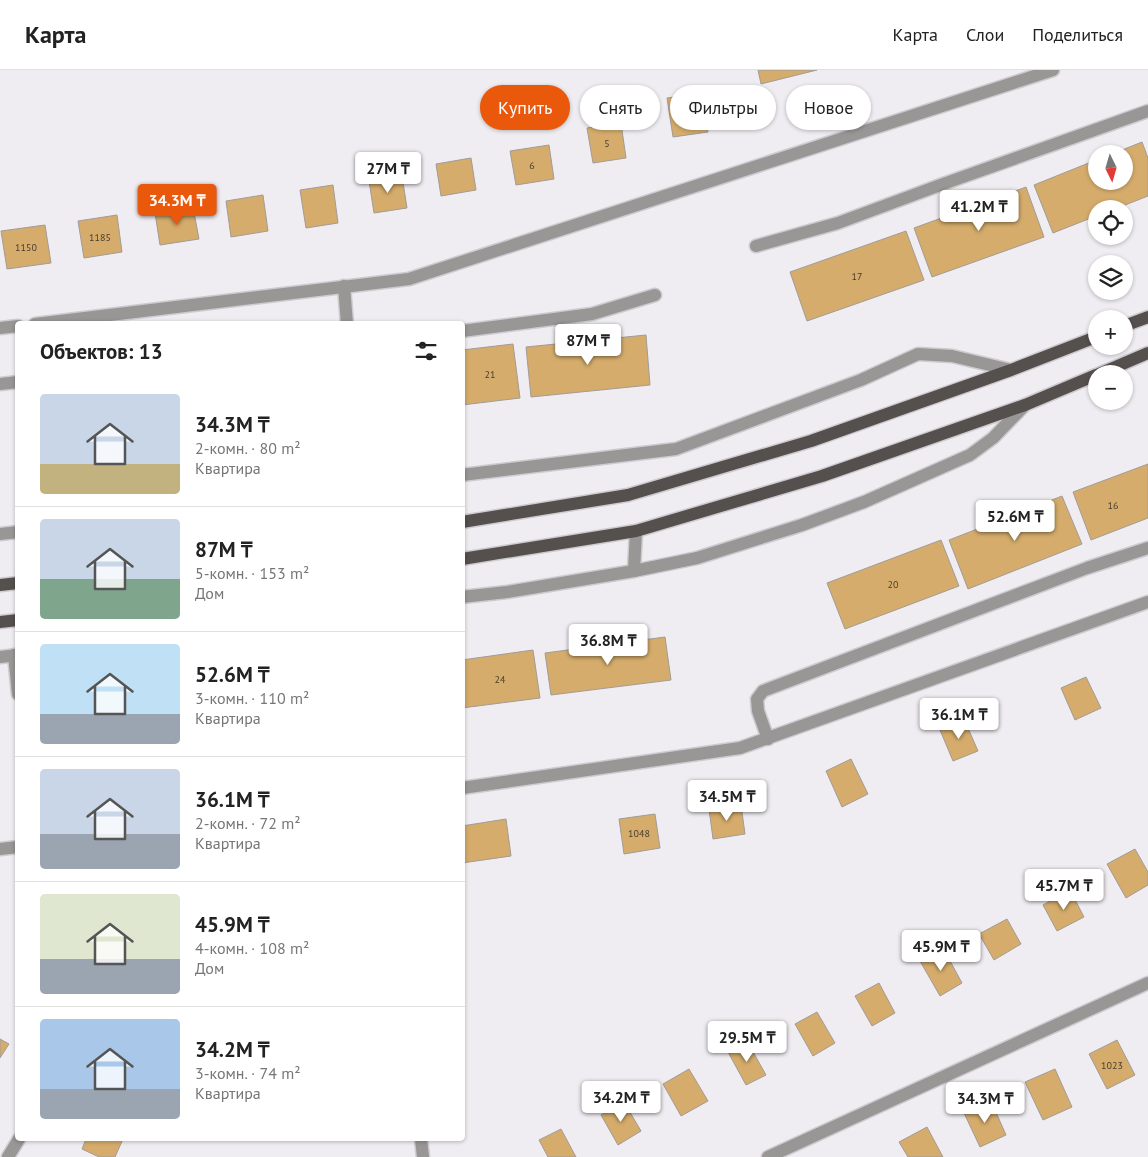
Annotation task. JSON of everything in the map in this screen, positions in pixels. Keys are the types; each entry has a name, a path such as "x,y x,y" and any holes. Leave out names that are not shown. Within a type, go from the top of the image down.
{"main road":[{"path":"1133,323 1148,317"},
{"path":"465,522 628,495 811,440 1011,370 1088,340"},
{"path":"1119,365 1148,353"},
{"path":"465,559 636,531 822,476 1025,405 1088,378"},
{"path":"0,585 15,583"},
{"path":"0,622 15,620"}],"street":[{"path":"59,321 409,279 1053,70"},
{"path":"756,246 838,223 1148,112"},
{"path":"344,286 347,321"},
{"path":"465,331 592,314 655,295"},
{"path":"0,328 15,326"},
{"path":"465,475 676,449 861,380 918,354 952,356 1011,370"},
{"path":"0,384 15,382"},
{"path":"465,597 506,592 634,571 697,558 802,525 864,502 970,455 993,438 1025,405"},
{"path":"634,571 636,531"},
{"path":"0,534 15,532"},
{"path":"768,739 758,711 757,699 762,691 1087,568 1148,548"},
{"path":"465,788 740,748 1148,602"},
{"path":"0,657 15,655"},
{"path":"0,849 15,847"},
{"path":"768,1157 1148,983"},
{"path":"8,1157 18,1141"},
{"path":"422,1141 423,1157"}],"building":[{"path":"758,70 817,70 761,84"},
{"path":"667,98 670,98 670,118"},
{"path":"587,130 622,130 626,158 593,163"},
{"path":"672,130 708,130 708,132 673,137"},
{"path":"1142,142 1148,158 1148,196 1133,202 1133,200 1088,200 1088,219 1053,233 1034,185 1088,163 1088,190 1133,190 1133,146"},
{"path":"549,145 554,179 516,185 510,151"},
{"path":"471,158 476,190 441,196 436,164"},
{"path":"402,176 407,208 374,213 369,181"},
{"path":"333,185 338,223 306,228 300,190"},
{"path":"1026,187 1044,237 932,277 914,228"},
{"path":"263,195 268,231 231,237 226,201"},
{"path":"193,207 199,239 160,245 155,213"},
{"path":"117,215 122,252 84,258 78,221"},
{"path":"45,225 51,263 7,269 1,231"},
{"path":"906,231 924,280 807,321 790,272"},
{"path":"646,335 650,385 531,397 526,347"},
{"path":"513,344 520,398 465,405 465,350"},
{"path":"1148,464 1148,518 1091,540 1073,492"},
{"path":"1062,496 1082,544 968,589 949,540"},
{"path":"941,540 959,586 845,629 827,583"},
{"path":"665,637 671,680 551,695 545,653"},
{"path":"533,650 540,698 465,708 465,660"},
{"path":"1086,677 1101,708 1075,720 1061,688"},
{"path":"964,719 978,751 953,761 940,730"},
{"path":"851,759 868,794 842,807 826,771"},
{"path":"741,805 745,834 713,839 709,809"},
{"path":"655,814 660,848 624,854 619,819"},
{"path":"506,819 511,856 465,863 465,826"},
{"path":"1135,849 1148,872 1148,885 1126,898 1107,864"},
{"path":"1070,890 1084,917 1057,931 1043,905"},
{"path":"1007,919 1021,944 994,960 979,934"},
{"path":"943,948 962,983 940,996 920,961"},
{"path":"879,983 895,1013 872,1026 855,996"},
{"path":"817,1012 835,1043 813,1056 795,1024"},
{"path":"0,1039 9,1044 0,1058"},
{"path":"1117,1040 1135,1075 1107,1089 1089,1054"},
{"path":"747,1041 766,1075 746,1085 728,1052"},
{"path":"689,1069 708,1101 681,1116 663,1084"},
{"path":"1055,1069 1072,1107 1043,1120 1025,1082"},
{"path":"991,1101 1006,1135 980,1147 964,1113"},
{"path":"624,1102 641,1131 618,1145 601,1115"},
{"path":"927,1127 943,1157 908,1157 899,1142"},
{"path":"561,1129 576,1157 548,1157 539,1140"},
{"path":"85,1141 122,1141 115,1157 99,1157 82,1149"}]}
